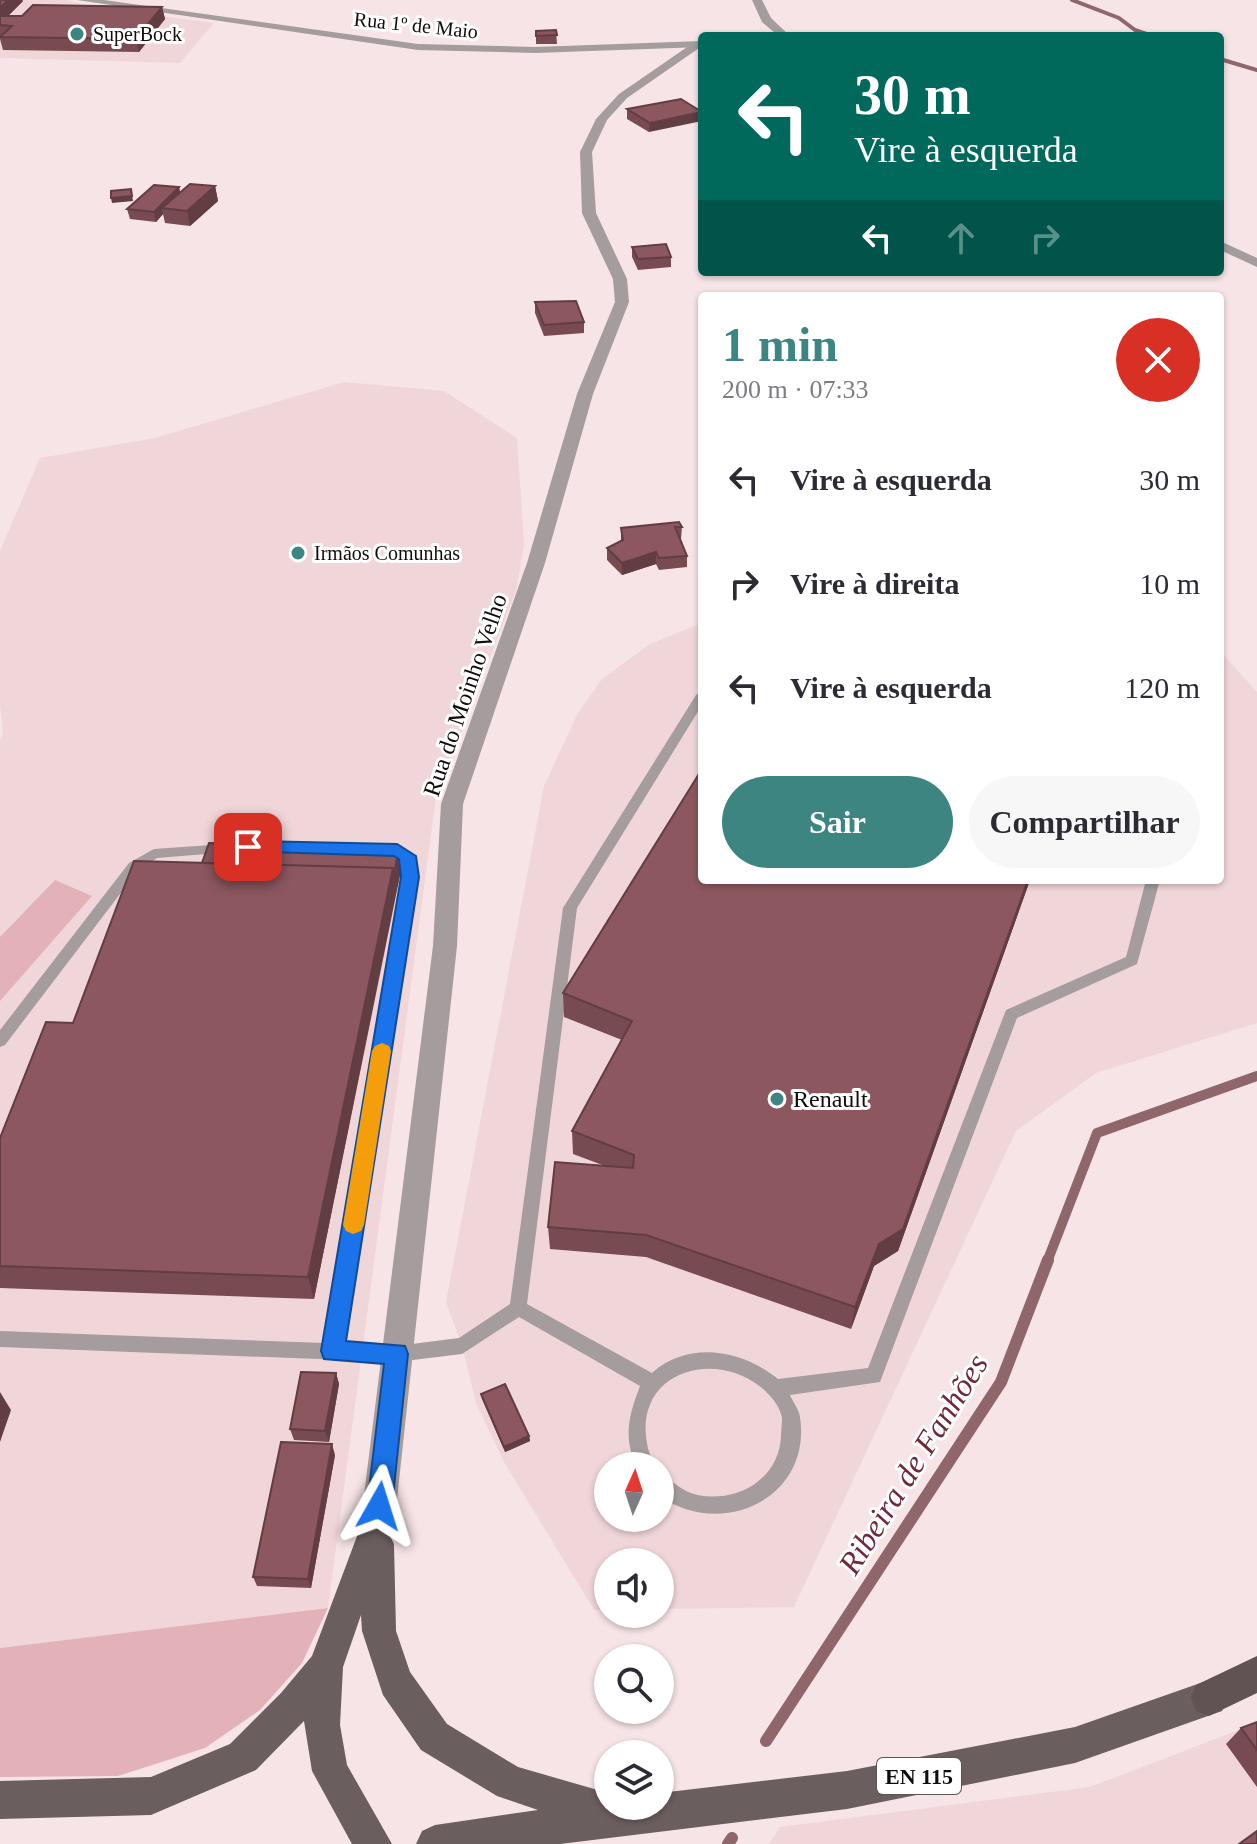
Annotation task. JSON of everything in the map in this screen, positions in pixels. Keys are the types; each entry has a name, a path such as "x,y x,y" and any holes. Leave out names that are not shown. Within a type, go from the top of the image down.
{"highway":[{"name":"EN 115","path":"1209,1698 1257,1674"},
{"name":"EN 115","path":"1209,1698 1257,1681"}],"main road":[{"path":"373,1844 330,1771 322,1725 325,1667 377,1527"},
{"path":"377,1527 379,1631 396,1682 434,1737 510,1783 594,1808"},
{"path":"0,1800 151,1796 243,1757 294,1706 325,1667"},
{"name":"EN 115","path":"674,1810 847,1790 1075,1745 1209,1698"},
{"name":"EN 115","path":"435,1844 595,1820"}],"street":[{"name":"Rua 1º de Maio","path":"82,0 418,47 535,50 698,45"},
{"path":"747,32 756,22 759,6"},
{"path":"759,6 782,32"},
{"name":"Rua do Moinho Velho","path":"377,1527 445,946 452,804 536,563 585,394 622,302 620,279 589,213 586,152 602,119 623,96 698,46"},
{"path":"1224,247 1257,263"}],"lane":[{"path":"0,1339 396,1354 462,1346 518,1308 570,908 698,701"},
{"path":"0,1041 134,866 154,854 248,847"},
{"path":"333,1351 410,877 407,856 397,850 373,849"},
{"path":"776,1388 874,1376 1011,1014 1132,960 1152,884"},
{"path":"518,1308 652,1383"},
{"path":"641,1452 635,1433 638,1406 652,1383 673,1366 699,1358 728,1359 754,1369 776,1388 789,1412 792,1439 785,1466 768,1488 743,1502 713,1506 684,1500 674,1493"}],"shaded area":[{"path":"0,0 66,0 95,7 214,23 180,63 0,58"},
{"path":"344,382 444,391 517,438 524,543 516,591 436,797 328,1608 0,1648 0,739 3,734 0,705 0,551 40,458 155,438"},
{"path":"698,625 698,884 1224,884 1224,655 1257,692 1257,1023 1096,1073 1016,1131 794,1607 674,1609 674,1548 594,1548 594,1610 504,1462 476,1403 462,1346 446,1302 544,786 578,713 602,679 650,644"},
{"path":"55,880 92,896 0,1001 0,937"},
{"path":"328,1608 302,1663 260,1710 205,1748 118,1776 0,1777 0,1648"},
{"path":"1257,1723 1257,1844 769,1844 780,1827 1090,1787"}],"building":[{"path":"33,5 162,7 136,39 0,37 12,26 0,25 0,16 22,16"},
{"path":"556,30 557,35 536,36 536,31"},
{"path":"681,99 698,110 698,113 650,123 627,109"},
{"path":"190,184 215,186 187,211 162,208"},
{"path":"154,185 179,187 154,212 127,209"},
{"path":"131,189 132,196 111,198 111,191"},
{"path":"666,244 671,257 638,259 632,247"},
{"path":"576,301 584,322 544,325 535,302"},
{"path":"679,522 682,527 675,527 687,556 659,558 656,552 622,563 607,548 623,540 621,528"},
{"name":"Renault","path":"698,775 698,884 1027,884 903,1229 879,1244 855,1307 646,1235 548,1227 555,1162 633,1168 634,1155 572,1131 632,1021 563,993"},
{"path":"209,843 399,848 394,874 393,868 202,863"},
{"path":"134,861 393,868 308,1277 0,1266 0,1138 46,1022 73,1023"},
{"path":"301,1372 336,1373 325,1431 290,1429"},
{"path":"505,1384 529,1436 504,1447 481,1394"},
{"path":"281,1442 332,1444 308,1579 253,1577"},
{"path":"1257,1722 1257,1750 1241,1728"},
{"path":"1257,1831 1257,1844 1239,1844"}],"waterway":[{"name":"Ribeira de Fanhões","path":"1072,0 1119,18 1141,32"},
{"name":"Ribeira de Fanhões","path":"1224,60 1257,70"},
{"name":"Ribeira de Fanhões","path":"1047,1262 1097,1133 1257,1076"},
{"name":"Ribeira de Fanhões","path":"766,1741 1001,1382 1048,1260"},
{"name":"Ribeira de Fanhões","path":"728,1844 732,1838"}],"slow traffic":[{"path":"353,1225 382,1051"}],"place":[{"name":"SuperBock","path":"77,34"},
{"name":"Irmãos Comunhas","path":"298,553"},
{"name":"Renault","path":"777,1099"}],"route":[{"path":"248,847 397,850 407,856 410,877 333,1351 396,1354 379,1506"}]}
